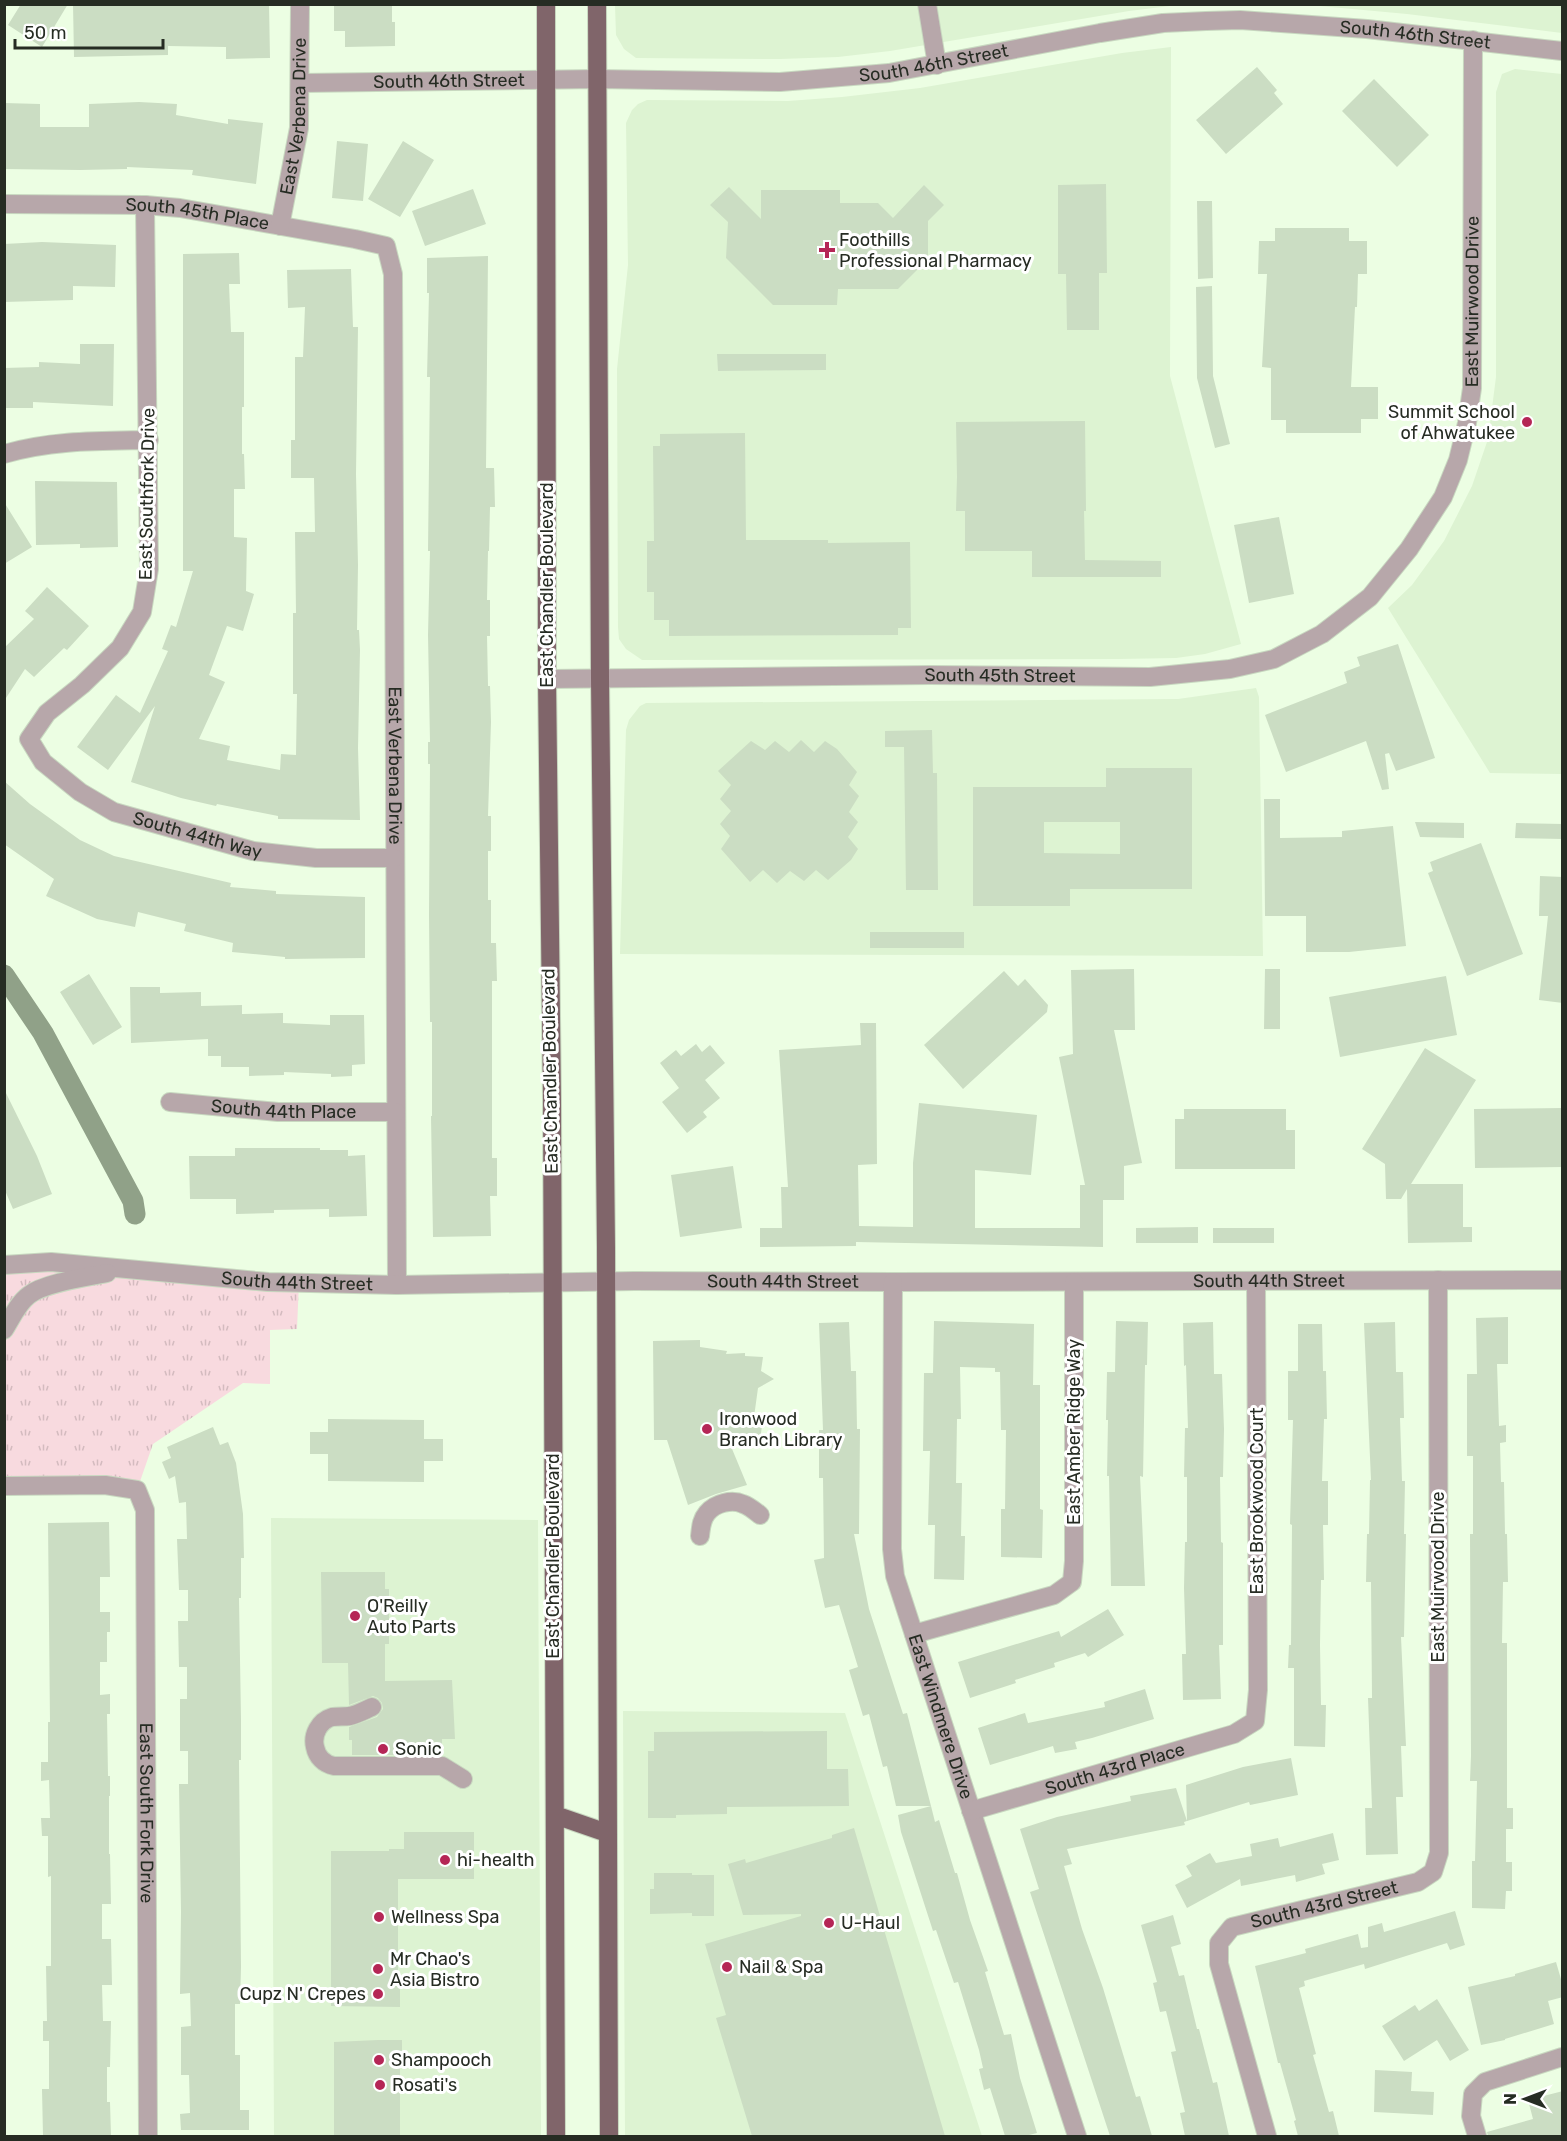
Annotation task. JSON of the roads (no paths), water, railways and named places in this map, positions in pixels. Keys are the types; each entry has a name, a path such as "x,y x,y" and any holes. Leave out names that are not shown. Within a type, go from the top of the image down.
{"main road":[{"name":"East Chandler Boulevard","path":"546,4 547,679 556,2136"},
{"path":"597,4 606,1281 609,2136"},
{"path":"555,1815 607,1833"}],"street":[{"name":"East Verbena Drive","path":"280,226 299,128 300,4"},
{"path":"927,4 937,65"},
{"name":"South 46th Street","path":"301,83 597,79 780,82 889,73 1163,23 1240,20 1366,29 1563,51"},
{"name":"East Muirwood Drive","path":"1409,549 1443,497 1458,460 1472,388 1473,40"},
{"name":"South 45th Place","path":"4,204 145,205 180,208 386,246"},
{"name":"East Southfork Drive","path":"29,739 47,712 82,685 120,648 142,612 149,569 145,205"},
{"name":"East Verbena Drive","path":"386,246 393,274 397,1285"},
{"path":"4,454 29,447 83,441 149,440"},
{"name":"South 45th Street","path":"547,679 930,675 1150,677 1230,669 1274,659 1322,634 1370,597 1409,549"},
{"name":"South 44th Way","path":"29,739 43,762 80,792 114,812 253,851 316,858 394,858"},
{"name":"South 44th Place","path":"170,1102 278,1112 396,1112"},
{"name":"South 44th Street","path":"4,1265 51,1262 268,1282 397,1285 606,1281 1563,1280"},
{"path":"4,1330 28,1295 44,1288 123,1269"},
{"name":"East Muirwood Drive","path":"1433,1872 1439,1853 1438,1280"},
{"name":"East Brookwood Court","path":"1255,1721 1257,1690 1256,1281"},
{"name":"East Windmere Drive","path":"893,1282 892,1549 895,1576 1077,2136"},
{"name":"East Amber Ridge Way","path":"914,1634 1054,1595 1072,1582 1074,1561 1074,1282"},
{"name":"East South Fork Drive","path":"4,1486 105,1485 137,1490 145,1510 148,2136"},
{"path":"700,1536 702,1523 707,1513 716,1506 729,1502 742,1503 760,1515"},
{"path":"372,1707 349,1716 333,1717 323,1721 317,1729 315,1742 322,1761 334,1766 441,1766 463,1779"},
{"name":"South 43rd Place","path":"971,1810 1234,1734 1255,1721"},
{"name":"South 43rd Street","path":"1266,2136 1219,1964 1219,1942 1232,1927 1418,1881 1433,1872"},
{"path":"1477,2136 1471,2116 1473,2094 1485,2082 1563,2057"}],"waterway":[{"path":"4,975 43,1033 133,1201 135,1214"}],"place":[{"name":"Foothills Professional Pharmacy","path":"827,250"},
{"name":"Summit School of Ahwatukee","path":"1527,422"},
{"name":"Ironwood Branch Library","path":"707,1429"},
{"name":"O'Reilly Auto Parts","path":"355,1616"},
{"name":"Sonic","path":"383,1749"},
{"name":"hi-health","path":"445,1860"},
{"name":"Wellness Spa","path":"379,1917"},
{"name":"U-Haul","path":"829,1923"},
{"name":"Nail & Spa","path":"727,1967"},
{"name":"Mr Chao's Asia Bistro","path":"378,1969"},
{"name":"Cupz N' Crepes","path":"378,1994"},
{"name":"Shampooch","path":"379,2060"},
{"name":"Rosati's","path":"380,2085"}]}
